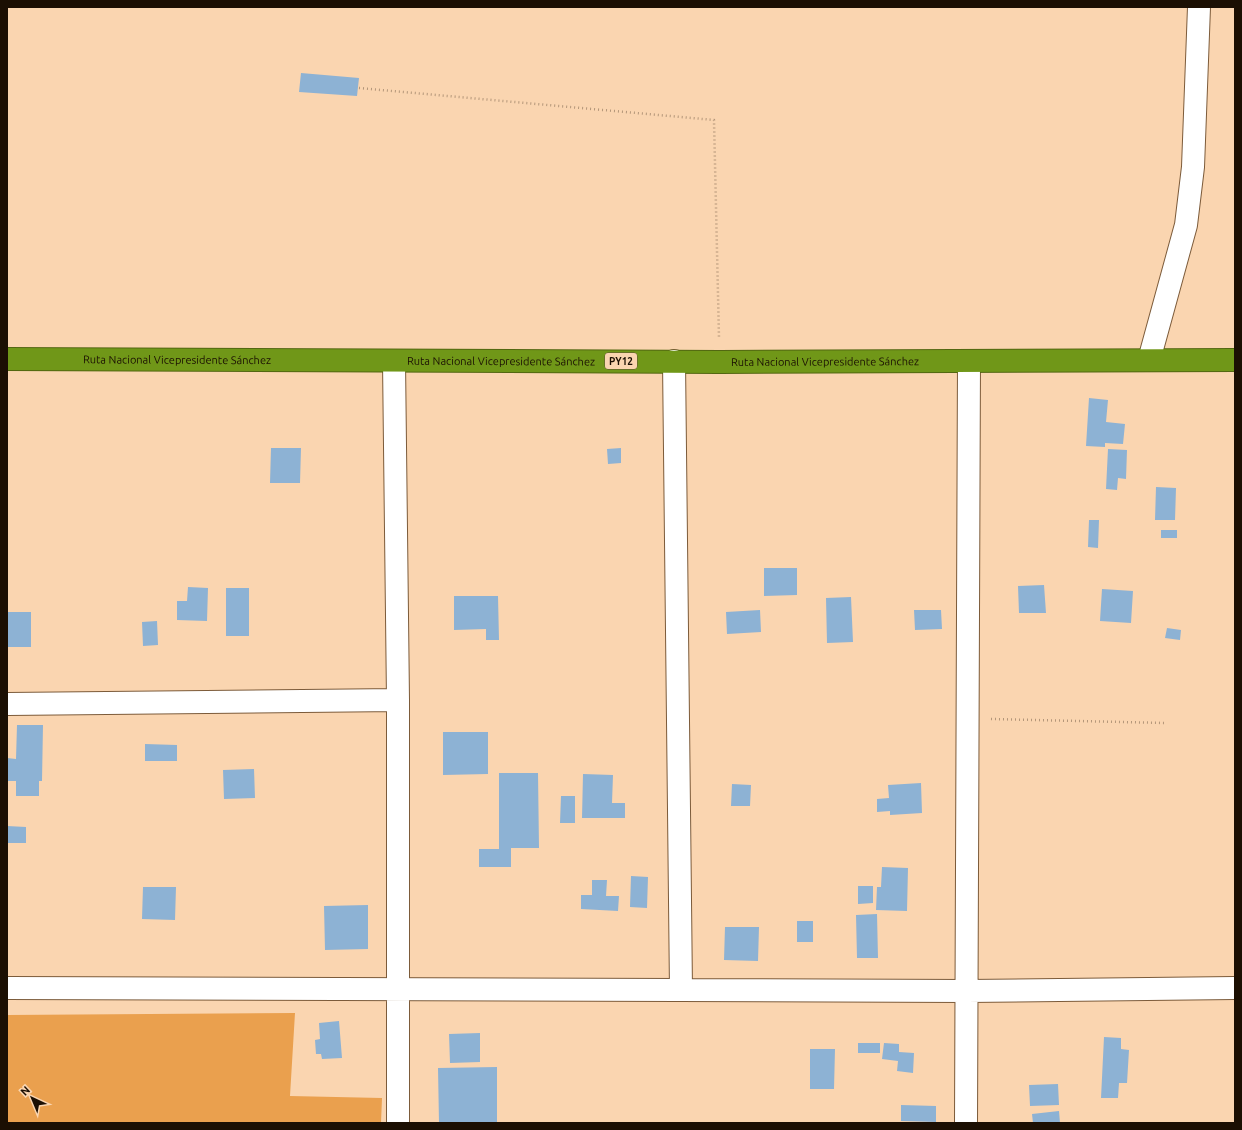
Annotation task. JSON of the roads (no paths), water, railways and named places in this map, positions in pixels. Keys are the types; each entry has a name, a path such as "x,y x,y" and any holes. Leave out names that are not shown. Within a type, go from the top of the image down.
{"highway":[{"name":"Ruta Nacional Vicepresidente Sánchez","path":"7,359 720,362 1235,360"}],"street":[{"path":"1149,360 1186,225 1193,167 1199,7"},
{"path":"966,1123 969,360"},
{"path":"394,361 398,700 398,1123"},
{"path":"674,361 680,990"},
{"path":"7,704 398,700"},
{"path":"7,988 967,991 1235,988"}]}
